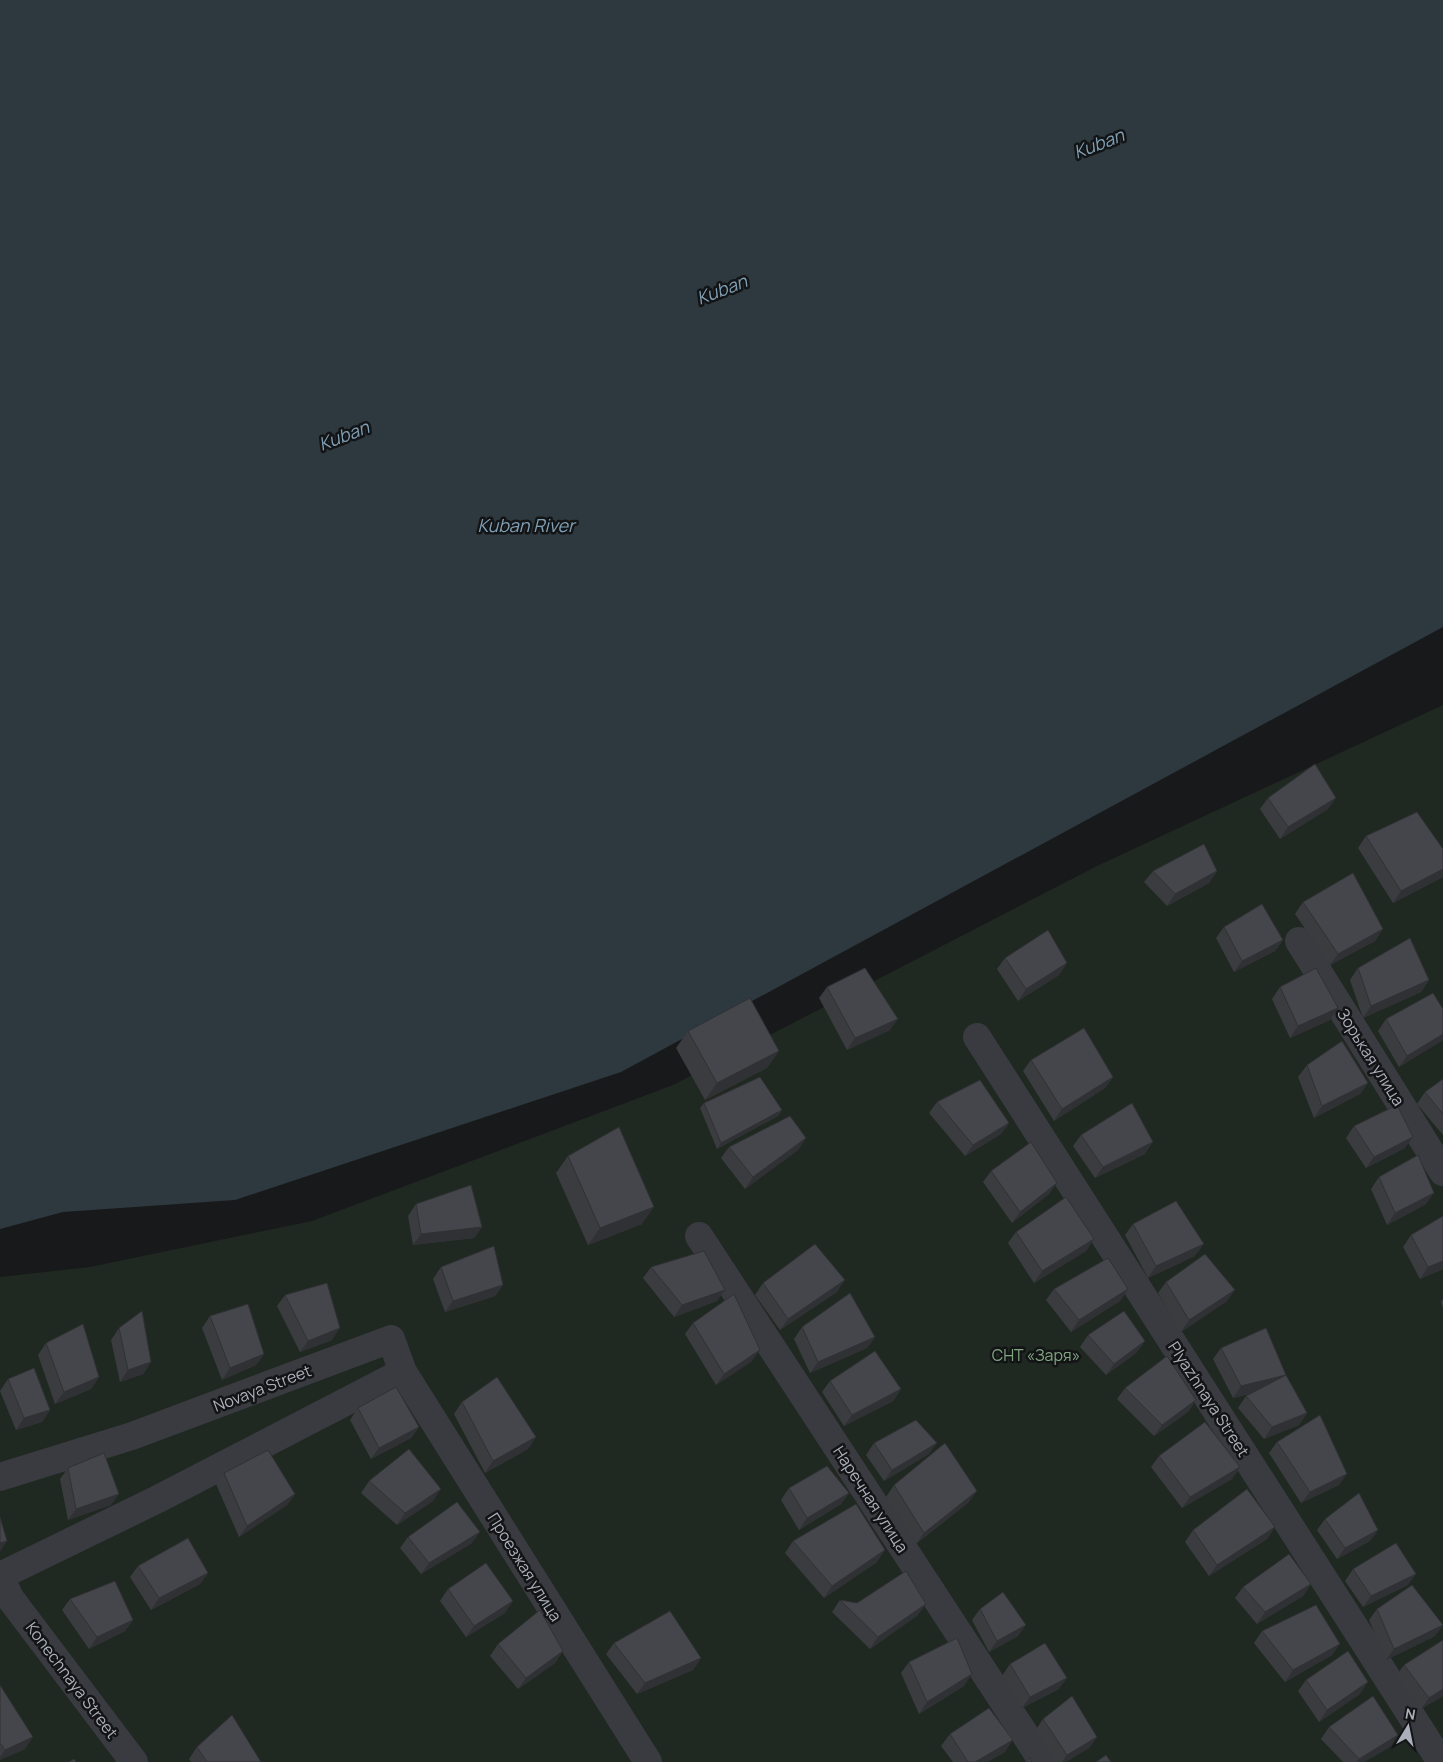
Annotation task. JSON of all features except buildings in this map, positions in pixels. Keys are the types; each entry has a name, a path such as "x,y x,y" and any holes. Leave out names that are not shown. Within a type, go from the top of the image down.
{"street":[{"name":"Зорькая улица","path":"1299,941 1443,1172"},
{"name":"Plyazhnaya Street","path":"977,1037 1441,1762"},
{"name":"Наречная улица","path":"699,1236 1043,1762"},
{"name":"Проезжая улица","path":"391,1340 403,1372 648,1762"},
{"name":"Novaya Street","path":"0,1477 132,1436 391,1340"},
{"path":"3,1583 158,1499 403,1372"},
{"name":"Konechnaya Street","path":"3,1583 134,1762"}],"green space":[{"name":"СНТ «Заря»","path":"1443,705 1443,1762 0,1762 0,1277 90,1267 312,1221 673,1085 1097,866"}],"water":[{"name":"Kuban River","path":"0,0 1443,0 1443,627 621,1072 235,1200 63,1212 0,1229"}],"water label":[{"name":"Kuban","path":"1099,144"},
{"name":"Kuban","path":"722,290"},
{"name":"Kuban","path":"344,436"}]}
